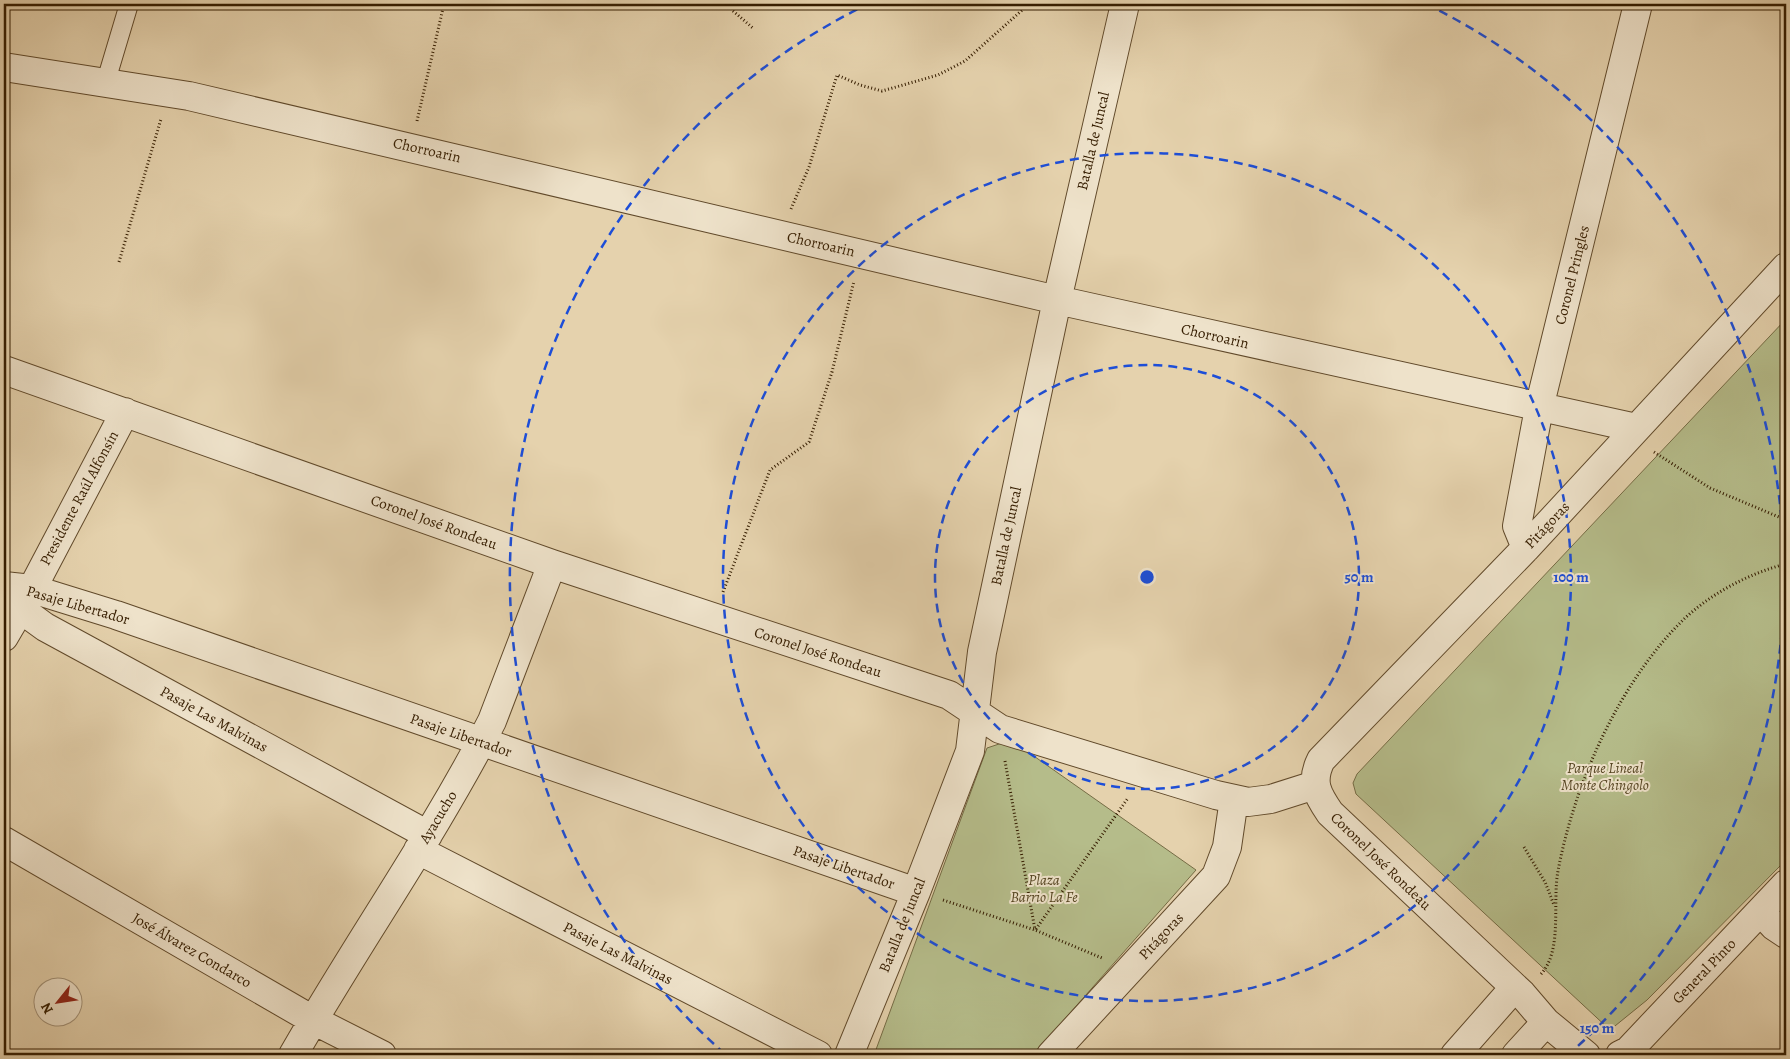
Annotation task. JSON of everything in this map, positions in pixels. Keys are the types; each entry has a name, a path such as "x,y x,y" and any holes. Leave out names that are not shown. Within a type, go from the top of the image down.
{"street":[{"name":"Batalla de Juncal","path":"849,1055 916,892 970,751 982,652 1057,300 1125,4"},
{"name":"Coronel Pringles","path":"1526,548 1517,526 1540,408 1638,4"},
{"name":"Chorroarin","path":"4,66 50,75 106,81 169,92 411,146 1057,300 1540,408 1633,432"},
{"name":"Pitágoras","path":"1315,785 1316,771 1321,760 1526,548 1786,267"},
{"name":"Coronel José Rondeau","path":"4,370 552,564 949,695 1000,729 1248,802 1271,799 1315,785 1330,813 1518,991 1546,1022"},
{"name":"Presidente Raúl Alfonsín","path":"4,636 19,598 125,412"},
{"name":"Ayacucho","path":"293,1055 423,842 481,742 492,721 552,564"},
{"name":"Pasaje Libertador","path":"4,586 19,598 116,615 916,892"},
{"name":"Pasaje Las Malvinas","path":"19,598 45,627 423,842 818,1055"},
{"name":"Pitágoras","path":"1051,1055 1216,876 1227,847 1234,799"},
{"name":"José Álvarez Condarco","path":"4,841 314,1020 382,1055"},
{"name":"General Pinto","path":"1620,1055 1628,1052 1786,884"},
{"path":"1761,912 1774,926 1786,934"},
{"path":"1455,1055 1518,991"},
{"path":"1516,1055 1546,1022 1586,1055"}],"lane":[{"path":"106,81 129,4"}],"path":[{"path":"411,146 444,4"},
{"path":"725,4 754,29"},
{"path":"780,234 809,167 837,75 860,85 882,91 938,74 965,61 1028,4"},
{"path":"119,262 169,92"},
{"path":"713,617 770,470 809,442 832,372 861,254"},
{"path":"1633,432 1710,488 1786,520"},
{"path":"1518,991 1548,967 1553,956 1558,873 1577,801 1617,710 1634,682 1681,621 1737,583 1771,568 1786,564"},
{"path":"1000,729 1035,930"},
{"path":"1035,930 1146,773"},
{"path":"1524,847 1546,882 1555,908"},
{"path":"916,892 1035,930 1130,970"}],"green space":[{"name":"Parque Lineal Monte Chingolo","path":"1786,319 1786,860 1647,1000 1610,1030 1356,794 1353,783 1357,774"},
{"name":"Plaza Barrio La Fe","path":"1011,740 1196,870 1033,1055 874,1055 987,748"}]}
